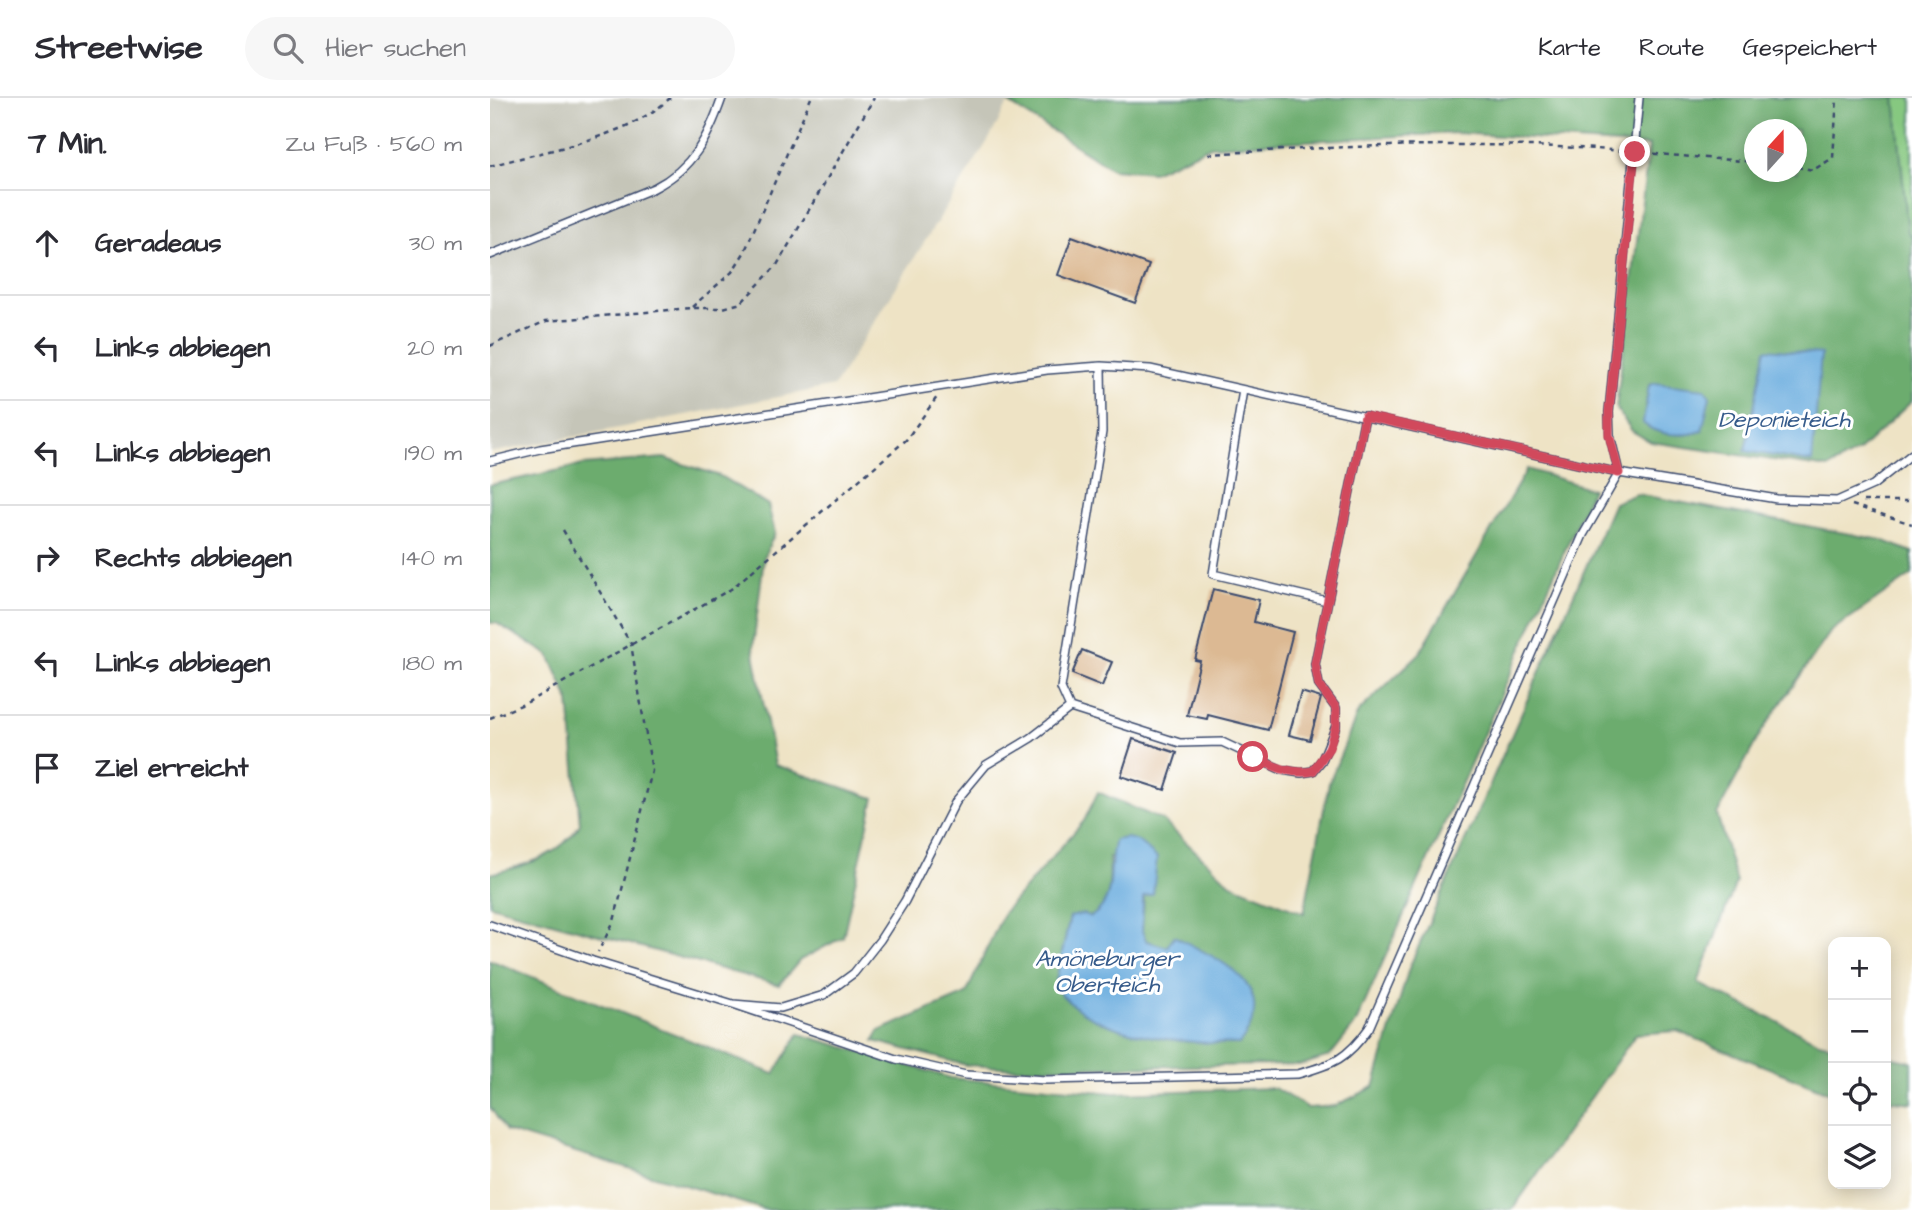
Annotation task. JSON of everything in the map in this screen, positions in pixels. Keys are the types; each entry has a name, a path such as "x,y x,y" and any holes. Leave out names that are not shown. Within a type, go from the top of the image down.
{"lane":[{"path":"490,255 654,188 675,176 703,146 722,98"},
{"path":"490,925 896,1059 966,1075 1046,1080 1298,1074 1334,1064 1354,1049 1369,1028 1583,535 1619,473 1609,435 1609,412 1639,98"},
{"path":"1101,366 1102,432 1061,688 1070,708 1181,743 1222,742 1282,769 1301,773 1313,771 1329,748 1336,726 1336,708 1319,685 1315,664 1365,416"},
{"path":"490,461 540,449 944,386 1047,370 1101,366 1150,369 1619,473 1777,499 1837,500 1873,485 1912,454"},
{"path":"1243,390 1213,574 1327,601"},
{"path":"733,1004 780,1008 824,995 854,974 905,901 956,802 986,765 1031,738 1070,708"}],"path":[{"path":"490,166 625,127 650,115 670,98"},
{"path":"691,308 726,279 744,253 811,98"},
{"path":"490,346 546,321 691,308 723,308 741,303 777,265 874,98"},
{"path":"1807,169 1813,170 1833,158 1837,98"},
{"path":"1208,154 1400,144 1538,144 1744,161"},
{"path":"490,718 526,703 731,589 906,440 944,386"},
{"path":"1837,500 1912,501"},
{"path":"1837,500 1912,524"},
{"path":"563,530 631,644 652,771 614,922 593,961"}],"shaded area":[{"path":"490,98 1011,98 989,139 834,386 490,453"}],"green space":[{"path":"1011,98 1895,98 1908,232 1912,237 1912,401 1859,451 1828,468 1651,442 1632,431 1616,408 1649,146 1457,133 1211,146 1153,172 1112,169 1009,103","holes":["1654,383 1702,431 1671,434 1656,431 1643,423 1649,385"]},
{"path":"1895,98 1912,98 1912,237 1908,232"},
{"path":"664,458 720,476 768,505 775,533 764,557 753,648 775,765 874,798 843,937 800,960 779,985 490,905 490,874 529,863 552,852 572,836 580,824 569,700 549,655 496,623 490,623 490,485 583,465"},
{"path":"1527,469 1592,489 1356,1023 1330,1056 1301,1065 1016,1068 966,1065 874,1041 879,1031 966,994 1004,912 1084,821 1098,792 1162,820 1231,884 1304,913 1329,783 1358,712 1419,654","holes":["1109,857 1153,881 1153,893 1144,896 1142,931 1146,941 1167,947 1174,937 1239,1044 1191,1042 1138,1034 1090,1016 1070,1003 1055,986 1070,917 1083,914 1091,917 1107,898 1110,883"]},
{"path":"1636,494 1882,540 1912,552 1912,575 1831,631 1760,734 1717,814 1736,882 1698,983 1828,1044 1828,1092 1677,1031 1636,1034 1512,1210 766,1210 506,1131 490,1107 490,960 774,1074 799,1034 951,1078 1114,1093 1274,1088 1308,1108 1335,1106 1374,1087 1409,968 1614,503"},
{"path":"1891,1057 1912,1062 1912,1103 1891,1101"}],"water":[{"name":"Deponieteich","path":"1766,349 1821,354 1812,462 1745,451"},
{"name":"Deponieteich","path":"1654,383 1705,389 1710,396 1702,431 1671,434 1656,431 1643,423 1649,386"},
{"name":"Amöneburger Oberteich","path":"1127,838 1138,841 1157,858 1153,894 1143,897 1142,931 1146,941 1167,947 1174,936 1226,965 1240,976 1250,990 1254,1005 1251,1023 1239,1044 1191,1042 1138,1034 1090,1016 1070,1003 1055,986 1070,917 1083,914 1091,917 1100,909 1109,892 1115,840"}],"building":[{"path":"1072,236 1149,265 1135,303 1058,275"},
{"path":"1213,589 1259,600 1254,622 1293,632 1268,730 1208,715 1207,719 1187,715 1200,661 1195,660"},
{"path":"1082,650 1112,662 1102,686 1072,674"},
{"path":"1301,692 1321,698 1310,740 1289,735"},
{"path":"1133,739 1177,753 1165,790 1121,776"}],"route":[{"path":"1253,757 1282,769 1301,773 1313,771 1329,748 1336,726 1336,708 1319,685 1315,664 1317,645 1365,416 1619,473 1609,435 1609,412 1635,152"}]}
